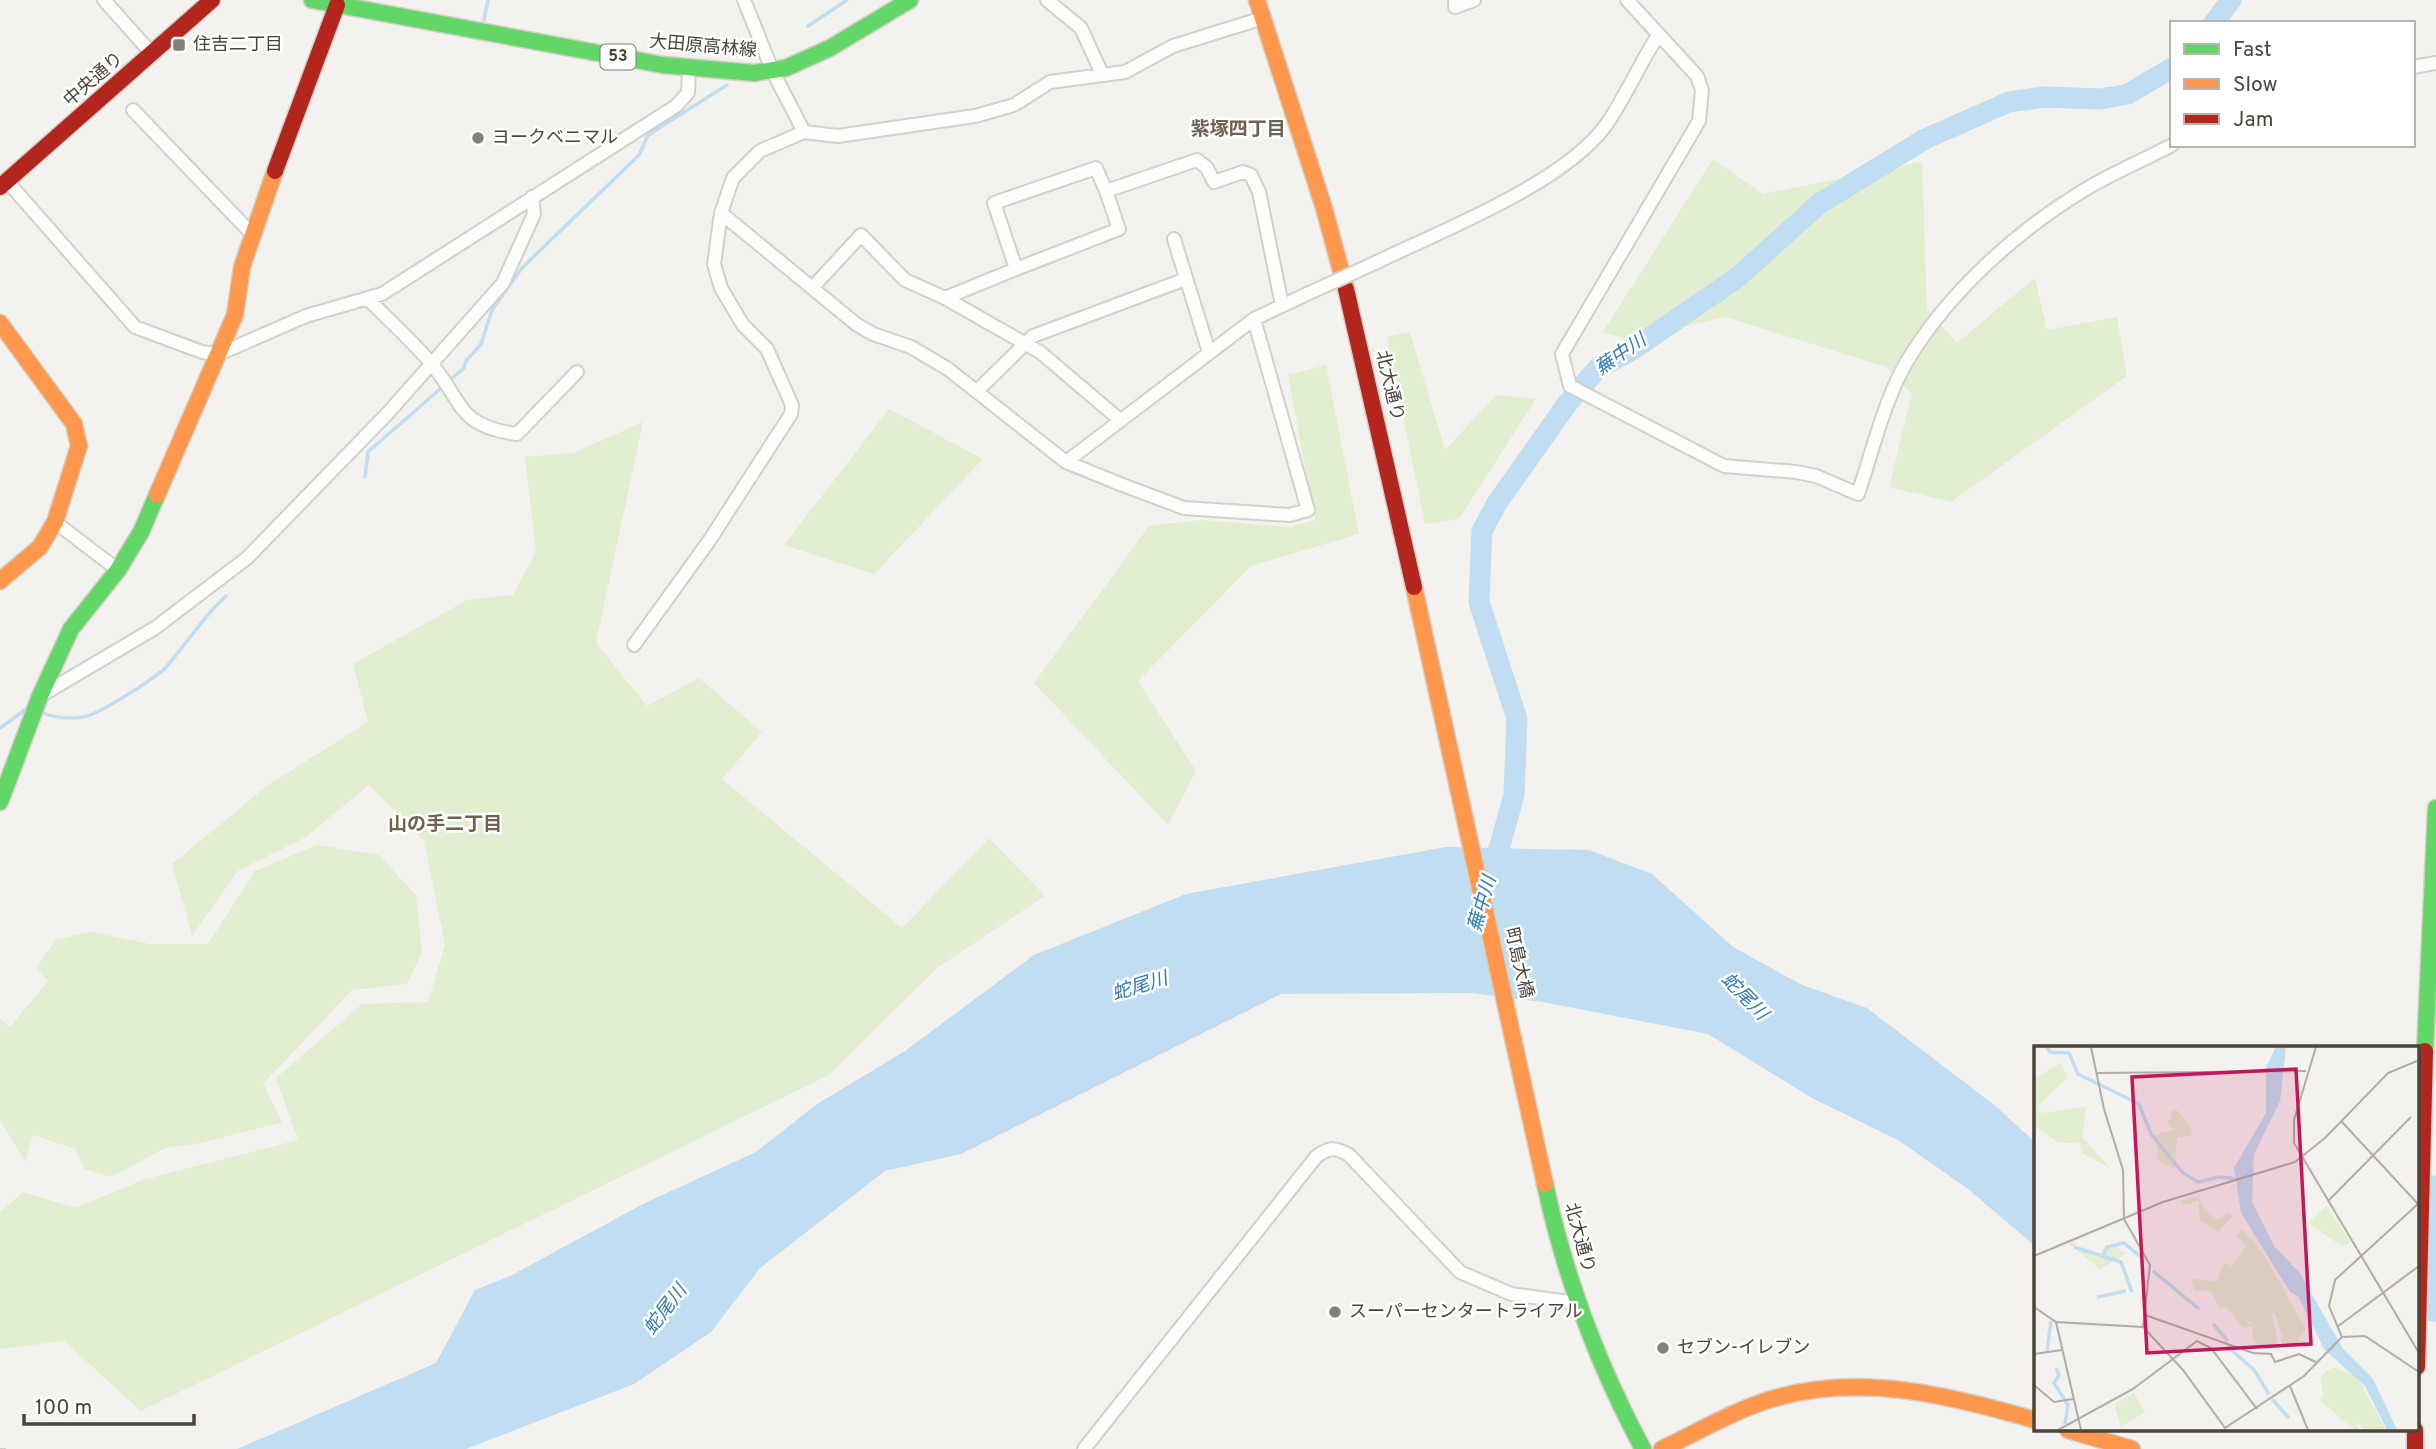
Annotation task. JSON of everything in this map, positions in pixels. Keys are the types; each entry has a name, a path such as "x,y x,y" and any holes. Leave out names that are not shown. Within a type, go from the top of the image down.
{"street":[{"path":"104,0 153,55"},
{"name":"中央通り","path":"4,184 153,55 212,0"},
{"name":"大田原高林線","path":"312,0 689,68 754,73 773,72 830,48 910,0"},
{"path":"744,0 773,72 804,132"},
{"path":"1047,0 1081,28 1102,74"},
{"name":"北大通り","path":"1257,0 1324,208 1361,347 1458,788"},
{"path":"1455,0 1455,7 1474,0"},
{"path":"1627,0 1657,37 1697,76 1702,90 1699,121 1562,354 1570,386 1724,466 1796,472 1858,494 1897,382 1911,354 1949,302 2002,251 2081,192 2170,146"},
{"path":"0,802 5,770 71,629 118,570 141,532 219,354 235,314 242,267 252,234 337,5"},
{"path":"634,645 709,541 791,414 792,405 767,349 743,325 722,288 714,264 721,214 733,178 760,150 804,132 838,135 975,116 1014,105 1050,82 1125,72 1173,46 1263,18"},
{"path":"1066,462 1254,319 1506,201 1582,151 1606,124 1657,37"},
{"path":"2415,67 2436,63"},
{"path":"4,184 135,327 202,352 219,354 306,316 382,294 676,106 688,93 689,68"},
{"path":"133,110 252,234"},
{"path":"1106,191 1197,160 1207,168 1214,182 1243,172 1251,175 1259,192 1270,260 1282,305"},
{"path":"945,299 1119,229 1096,168 994,204 1016,270"},
{"path":"40,696 155,628 247,558 387,415 503,283 534,214 532,197"},
{"path":"721,214 856,324 873,334 911,347 979,390 1066,462 1184,508 1289,515 1307,510 1254,319"},
{"path":"812,288 861,235 905,280 1024,343 1120,420"},
{"path":"1174,239 1209,352"},
{"path":"979,390 1024,343 1045,331 1186,279"},
{"path":"369,299 430,363 465,415 489,431 517,434 577,372"},
{"path":"0,323 74,424 79,446 55,522 40,547 0,581"},
{"path":"55,522 118,570"},
{"name":"町島大橋","path":"1458,788 1512,1025"},
{"path":"2418,1283 2420,1147 2436,808"},
{"name":"北大通り","path":"1512,1025 1559,1248 1577,1303 1612,1391 1643,1449"},
{"path":"1084,1449 1316,1157 1326,1149 1339,1149 1349,1155 1460,1272 1511,1294 1577,1303"},
{"path":"1662,1449 1779,1397 1841,1387 1915,1389 2034,1420"},
{"path":"2075,1432 2132,1449"}],"green space":[{"path":"1713,159 1763,194 1922,162 1927,309 1957,343 2035,278 2047,330 2117,317 2127,376 1951,502 1889,487 1912,394 1886,367 1726,317 1628,340 1603,332"},
{"path":"1410,332 1445,450 1496,395 1536,399 1459,519 1425,524 1387,337"},
{"path":"1326,365 1359,534 1251,566 1138,681 1196,771 1168,825 1034,683 1149,526 1200,520 1290,527 1315,520 1288,375"},
{"path":"889,409 983,459 874,574 784,545"},
{"path":"643,422 596,643 647,706 699,678 762,732 722,779 902,928 989,838 1045,896 937,968 829,1075 141,1411 64,1341 0,1349 0,1212 23,1192 76,1208 142,1180 298,1140 276,1078 362,1004 428,1002 445,945 424,841 369,785 306,837 238,871 192,936 172,864 268,785 368,722 353,664 467,600 513,595 536,551 525,457 573,453"},
{"path":"317,845 379,855 416,895 422,952 407,984 352,990 263,1084 282,1122 197,1144 165,1148 111,1177 85,1169 75,1149 33,1135 25,1162 0,1120 0,1019 10,1027 48,981 36,968 56,939 91,932 149,944 208,944 255,871"}],"water":[{"name":"蛇尾川","path":"1446,847 1589,850 1652,874 1733,947 1802,985 1867,1008 1993,1104 2034,1141 2034,1245 1968,1189 1898,1140 1812,1098 1708,1034 1543,1002 1471,993 1281,994 961,1154 885,1171 760,1268 711,1332 634,1384 466,1449 237,1449 436,1363 475,1290 510,1276 645,1203 756,1152 817,1104 905,1051 1034,955 1186,894"},
{"path":"2418,1172 2436,1176 2436,1322 2418,1319"}],"waterway":[{"path":"484,20 488,0"},
{"path":"808,26 847,0"},
{"name":"蕪中川","path":"2215,21 2231,0"},
{"name":"蕪中川","path":"1492,874 1514,795 1517,719 1479,602 1482,531 1497,503 1567,404 1597,369 1632,350 1738,277 1819,204 1925,139 2009,102 2043,97 2101,99 2128,94 2170,69"},
{"path":"365,477 368,452 464,368 466,361 481,344 492,310 522,268 639,155 648,135 727,85"},
{"path":"39,711 56,717 81,717 94,713 128,694 166,667 202,621 226,596"},
{"path":"0,728 29,707"}],"traffic: fast":[{"path":"312,0 663,65 754,73 786,68 830,48 910,0"},
{"path":"0,802 40,696 71,629 118,570 141,532 157,495"},
{"path":"2425,1051 2436,808"},
{"path":"1545,1184 1562,1253 1597,1353 1643,1449"}],"traffic: slow":[{"path":"1257,0 1324,208 1346,289"},
{"path":"157,495 235,315 242,267 275,171"},
{"path":"0,323 74,424 79,446 55,522 40,547 0,581"},
{"path":"1414,587 1545,1184"},
{"path":"1662,1449 1764,1402 1811,1390 1876,1388 1908,1391 1972,1403 2034,1420"},
{"path":"2075,1432 2132,1449"}],"traffic: jam":[{"path":"0,187 212,0"},
{"path":"275,171 337,5"},
{"path":"1346,289 1414,587"},
{"path":"2418,1328 2425,1051"},
{"path":"2415,1432 2415,1449"}],"place":[{"name":"住吉二丁目","path":"179,45"},
{"name":"ヨークベニマル","path":"478,138"},
{"name":"スーパーセンタートライアル","path":"1335,1312"},
{"name":"セブン-イレブン","path":"1663,1348"}],"district":[{"name":"紫塚四丁目","path":"1238,130"},
{"name":"山の手二丁目","path":"445,825"}]}
